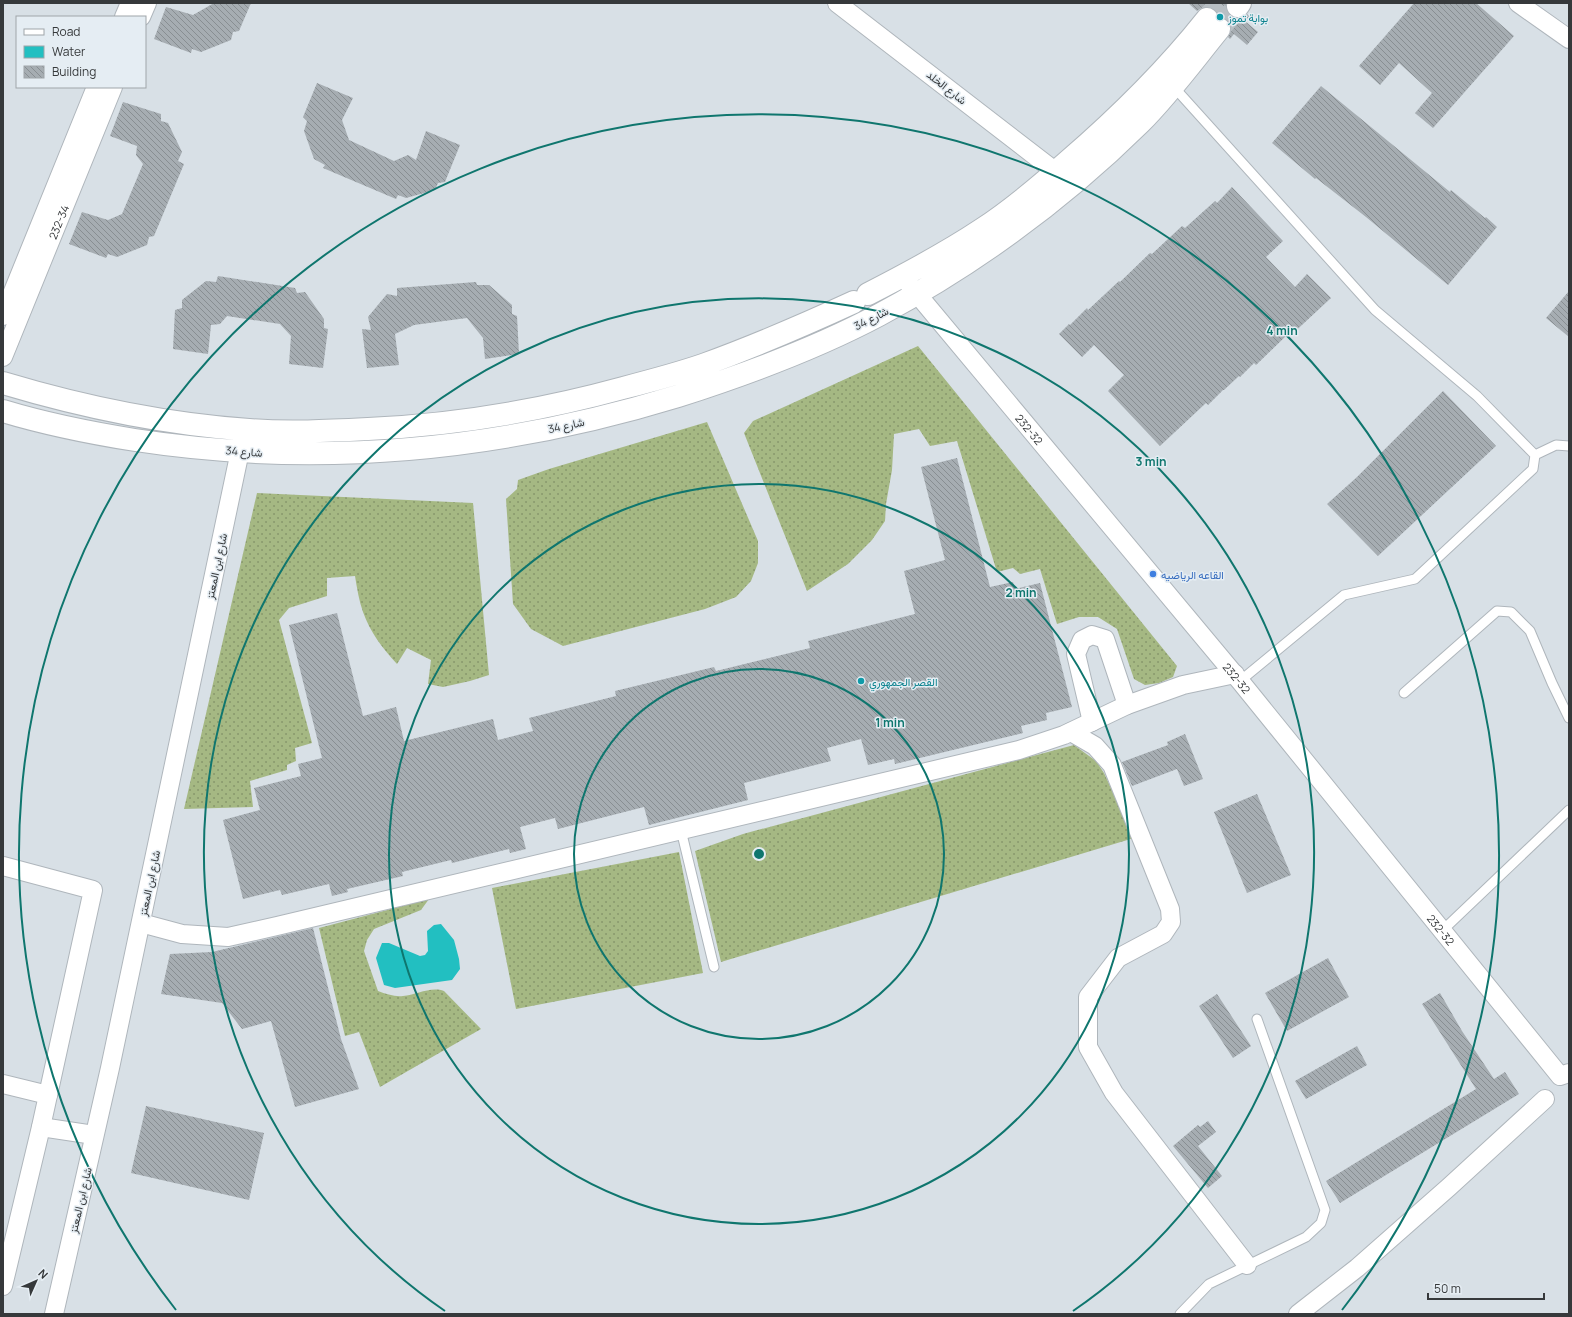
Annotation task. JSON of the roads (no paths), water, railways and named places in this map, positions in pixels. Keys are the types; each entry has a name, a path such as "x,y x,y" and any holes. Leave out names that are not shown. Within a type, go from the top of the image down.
{"main road":[{"path":"1065,177 1110,152 1143,120 1167,80 1182,49 1212,24"},
{"name":"شارع 34","path":"3,383 78,403 121,412 207,426 250,430 345,430 439,424 486,418 541,408 648,382 701,366 804,325 861,298 936,258 983,229 1008,211 1065,177"},
{"name":"شارع 34","path":"3,411 46,423 88,432 159,443 240,451 314,454 406,449 484,440 563,426 654,403 749,372 836,336 916,294 999,240 1065,177"}],"street":[{"path":"124,16 130,3"},
{"path":"141,16 147,3"},
{"name":"شارع الخلد","path":"838,3 1065,177"},
{"path":"1518,3 1569,39"},
{"name":"232-34","path":"3,316 96,88"},
{"name":"232-34","path":"3,357 113,88"},
{"name":"232-32","path":"902,277 1238,678 1560,1076 1569,1073"},
{"name":"شارع ابن المعتز","path":"54,1314 110,1068 240,451"},
{"path":"1092,722 1076,654 1082,640 1092,635 1105,639 1127,706"},
{"path":"141,924 182,934 228,937 1019,750 1071,732 1127,706 1182,685 1238,678"},
{"path":"1071,732 1095,746 1112,765 1170,909 1171,922 1163,934 1118,958 1088,997 1088,1047 1114,1093 1247,1266"},
{"path":"3,866 93,890 41,1127 8,1247 3,1286"},
{"path":"3,1084 48,1095"},
{"path":"1298,1314 1357,1268 1449,1187 1545,1099"},
{"path":"41,1127 94,1135"}],"lane":[{"path":"1167,80 1375,310 1477,396 1535,455"},
{"path":"1535,455 1556,445 1569,446"},
{"path":"1238,678 1344,595 1416,579 1533,469 1535,455"},
{"path":"1404,693 1497,611 1511,612 1530,631 1569,718"},
{"path":"1443,930 1569,810"},
{"path":"681,830 714,967"},
{"path":"1180,1314 1209,1284 1306,1237 1322,1223 1325,1210 1257,1019"}],"water":[{"path":"441,924 454,940 459,959 460,969 452,980 395,988 384,985 376,958 382,943 389,943 420,956 425,955 428,951 427,931 434,925"}],"tunnel":[{"path":"1207,19 1220,3"},
{"path":"1219,29 1238,6"}],"place":[{"name":"بوابة تموز","path":"1220,17"},
{"name":"القاعه الرياضيه","path":"1153,574"},
{"name":"القصر الجمهوري","path":"861,681"}]}
